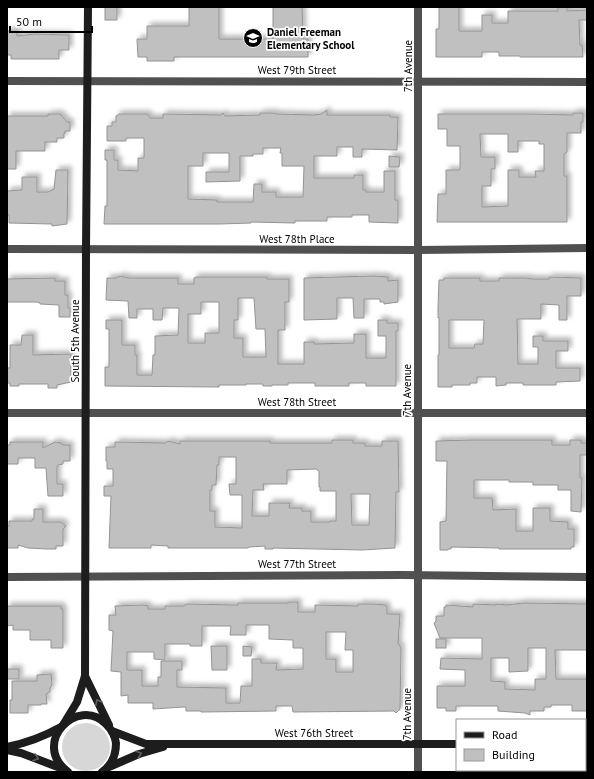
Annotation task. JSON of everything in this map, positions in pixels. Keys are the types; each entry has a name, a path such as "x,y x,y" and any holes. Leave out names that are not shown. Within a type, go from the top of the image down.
{"street":[{"name":"South 5th Avenue","path":"66,771 58,762 54,744 57,735 77,702 85,676 88,7"},
{"name":"7th Avenue","path":"418,7 418,772"},
{"name":"West 79th Street","path":"7,81 587,82"},
{"name":"West 78th Place","path":"7,249 418,250 587,248"},
{"name":"West 78th Street","path":"7,413 587,412"},
{"name":"West 77th Street","path":"7,577 417,575 587,577"},
{"name":"South 5th Avenue","path":"85,676 116,740 114,759 106,770"},
{"name":"West 76th Street","path":"62,726 71,719 79,716 99,718 105,722 111,730 146,744 456,744"},
{"path":"7,749 36,740 62,726"},
{"name":"West 76th Street","path":"106,770 139,754 172,744"},
{"path":"7,749 66,771"}],"shaded area":[{"path":"86,723 95,725 103,730 108,738 110,747 108,756 103,764 95,769 86,771 77,769 69,764 64,756 62,747 64,738 69,730 77,725"}],"building":[{"path":"105,7 117,7 117,20 105,20"},
{"path":"189,7 219,7 219,39 273,39 273,7 302,7 303,39 308,39 308,57 174,57 174,61 147,61 147,57 138,57 137,39 147,39 147,26 189,26"},
{"path":"439,7 459,7 459,31 482,31 482,15 492,15 492,23 508,23 508,11 558,11 558,7 567,7 567,11 587,10 587,20 579,20 580,45 582,45 583,57 499,56 499,52 482,52 482,57 436,57 436,29 439,29"},
{"path":"7,31 17,31 17,36 35,34 69,35 69,50 59,50 59,59 11,59 11,55 7,55"},
{"path":"327,110 327,115 390,115 390,117 398,117 397,150 362,149 362,157 353,157 353,147 337,147 337,156 314,156 314,178 354,178 354,175 363,175 363,190 366,190 366,192 384,192 384,171 395,171 395,200 398,200 398,223 369,222 369,215 352,215 352,217 327,217 327,221 295,221 295,223 251,222 219,224 104,224 105,206 107,206 107,160 105,160 105,150 114,150 114,160 118,160 118,170 138,171 138,158 144,158 144,138 126,138 126,141 107,141 107,126 112,126 112,122 116,122 116,116 119,114 147,114 150,118 163,118 163,114 221,115 223,113 225,116 260,115 260,113 321,114","holes":["263,148 281,148 280,153 282,153 282,166 304,166 303,197 276,197 276,192 262,192 262,184 254,184 253,202 217,202 217,200 188,199 188,166 203,166 203,153 229,153 229,172 206,172 206,182 240,181 240,156 263,154"]},
{"path":"573,113 583,113 583,122 581,122 581,133 567,133 567,152 564,154 564,176 567,176 567,222 437,222 438,194 446,194 446,170 460,169 460,146 447,146 447,129 438,129 438,114 573,115","holes":["480,134 508,134 508,152 518,152 518,141 539,141 539,144 544,144 544,171 535,171 536,177 519,177 519,170 508,170 508,206 482,207 482,186 491,186 491,169 495,169 495,157 481,157"]},
{"path":"48,114 60,114 67,122 70,122 70,131 65,131 64,138 57,138 57,142 45,142 45,151 16,151 16,169 7,169 7,116 48,116"},
{"path":"389,156 400,157 399,167 389,167"},
{"path":"56,170 68,170 67,224 52,226 52,224 9,223 9,215 7,215 7,191 22,190 22,177 37,177 37,192 48,192 54,189"},
{"path":"120,276 129,278 178,278 178,284 194,284 194,278 196,277 267,277 267,279 289,279 289,302 285,302 285,330 278,330 278,364 304,364 304,342 314,342 314,344 354,343 354,334 366,334 366,358 386,358 386,336 378,336 378,320 387,320 387,323 398,323 398,331 396,331 396,386 366,386 366,383 349,383 349,386 315,386 315,383 288,383 288,385 272,386 263,386 263,384 246,384 219,385 219,387 105,386 105,367 109,367 109,329 106,329 106,320 122,320 122,345 135,345 135,355 137,355 137,375 152,375 153,355 155,355 155,336 178,335 179,308 163,308 162,320 153,320 153,309 137,309 137,318 129,318 128,301 106,300 107,278 116,278","holes":["238,298 254,298 256,329 265,329 266,357 243,357 243,338 234,338 234,320 238,320","201,302 219,302 219,333 205,333 205,343 188,343 188,314 201,314"]},
{"path":"388,277 388,281 398,280 398,302 384,304 384,302 380,302 380,299 364,299 364,318 354,318 353,298 337,298 337,319 304,320 304,278"},
{"path":"549,277 581,278 581,296 567,296 567,320 559,320 559,305 541,304 541,319 517,319 518,364 538,364 538,347 533,347 533,336 543,336 543,341 568,341 568,351 556,351 556,368 580,368 580,381 556,382 556,385 523,385 523,383 506,383 506,385 496,386 496,377 477,377 477,383 470,383 470,385 438,387 439,280 444,280 444,278 480,278 480,281 499,281 499,278 549,279","holes":["449,320 484,320 483,344 475,344 474,348 449,348"]},
{"path":"55,278 55,281 65,281 65,295 68,295 70,317 59,317 59,305 40,304 37,302 7,302 7,279"},
{"path":"22,335 33,335 33,355 71,354 71,382 57,385 57,388 48,388 48,384 19,384 19,386 10,386 10,383 7,383 7,368 10,368 10,345 21,345"},
{"path":"332,440 353,440 353,443 365,443 365,446 382,446 382,441 398,441 399,492 396,492 395,548 362,550 265,549 265,546 248,548 168,548 168,546 151,545 151,548 109,548 111,496 104,496 104,486 113,486 113,469 107,469 106,447 115,447 115,442 165,443 168,441 180,444 180,441 270,441 270,443 332,443","holes":["219,457 236,457 236,484 229,484 230,495 242,495 242,528 215,527 215,511 210,511 210,490 212,490 212,485 216,485","316,469 319,471 320,491 336,491 336,521 311,522 311,511 302,511 302,508 289,508 290,503 269,503 269,516 252,516 253,490 264,490 263,484 287,484 287,470","351,494 370,494 369,525 352,525"]},
{"path":"552,440 552,445 570,445 570,440 581,440 581,443 587,443 587,455 580,455 580,478 582,478 581,512 571,511 571,490 558,490 558,485 533,485 533,482 509,482 509,480 474,480 474,498 492,498 493,510 516,509 516,531 533,531 533,508 550,508 550,521 568,522 568,529 574,529 574,547 571,547 571,549 499,549 451,547 451,549 448,550 440,550 440,522 446,521 447,461 436,461 436,441"},
{"path":"10,442 43,442 43,448 55,442 63,445 70,445 70,461 63,461 63,464 58,465 57,467 57,484 63,484 63,496 48,496 46,468 35,468 35,458 18,458 18,464 7,464 7,445 10,445"},
{"path":"34,509 43,509 43,522 61,522 66,526 63,529 63,546 56,546 56,549 28,548 18,545 18,548 7,548 7,526 9,526 9,521 32,521 32,519 34,519"},
{"path":"298,602 298,612 315,612 315,605 358,606 358,604 373,604 385,605 387,607 387,614 400,614 398,643 401,648 400,709 396,713 394,711 293,712 292,706 276,706 276,711 201,712 186,711 186,707 153,709 153,703 128,703 128,695 121,696 121,672 111,671 113,631 109,630 109,615 116,615 115,606 143,605 148,606 148,609 165,609 165,606 183,606 187,604 238,605 238,603","holes":["246,625 269,625 269,639 293,640 293,648 303,648 303,669 276,670 277,663 261,663 261,659 252,659 252,686 241,686 240,703 226,703 226,688 177,687 177,670 182,670 182,661 161,661 161,677 158,677 158,686 142,686 142,670 127,670 127,652 154,652 154,659 165,660 165,644 190,644 190,646 202,646 202,626 231,626 230,635 246,635","326,632 346,632 345,650 353,650 353,672 336,672 336,659 326,659"]},
{"path":"524,603 587,604 587,650 555,650 556,679 587,679 587,711 572,711 572,705 551,705 551,707 544,707 544,711 530,711 530,715 525,713 498,711 498,706 456,706 456,711 446,711 446,708 437,708 437,686 465,686 465,670 440,669 441,658 482,659 482,638 440,638 434,623 436,621 436,616 444,616 444,607 446,607 446,605 473,607 473,604 507,605","holes":["528,648 546,648 546,679 535,679 535,690 505,689 505,682 491,681 491,658 509,658 509,672 528,671"]},
{"path":"7,606 61,606 61,609 63,609 63,648 51,648 51,640 30,640 30,630 13,630 13,625 7,626"},
{"path":"436,639 446,639 446,648 436,648"},
{"path":"211,646 227,646 227,670 212,670"},
{"path":"243,646 252,647 251,656 243,656"},
{"path":"7,669 19,669 19,679 7,679"},
{"path":"51,674 52,685 50,692 46,694 47,704 28,705 28,713 10,713 12,681 37,681 37,675"}],"place":[{"name":"Daniel Freeman Elementary School","path":"253,38"}]}
